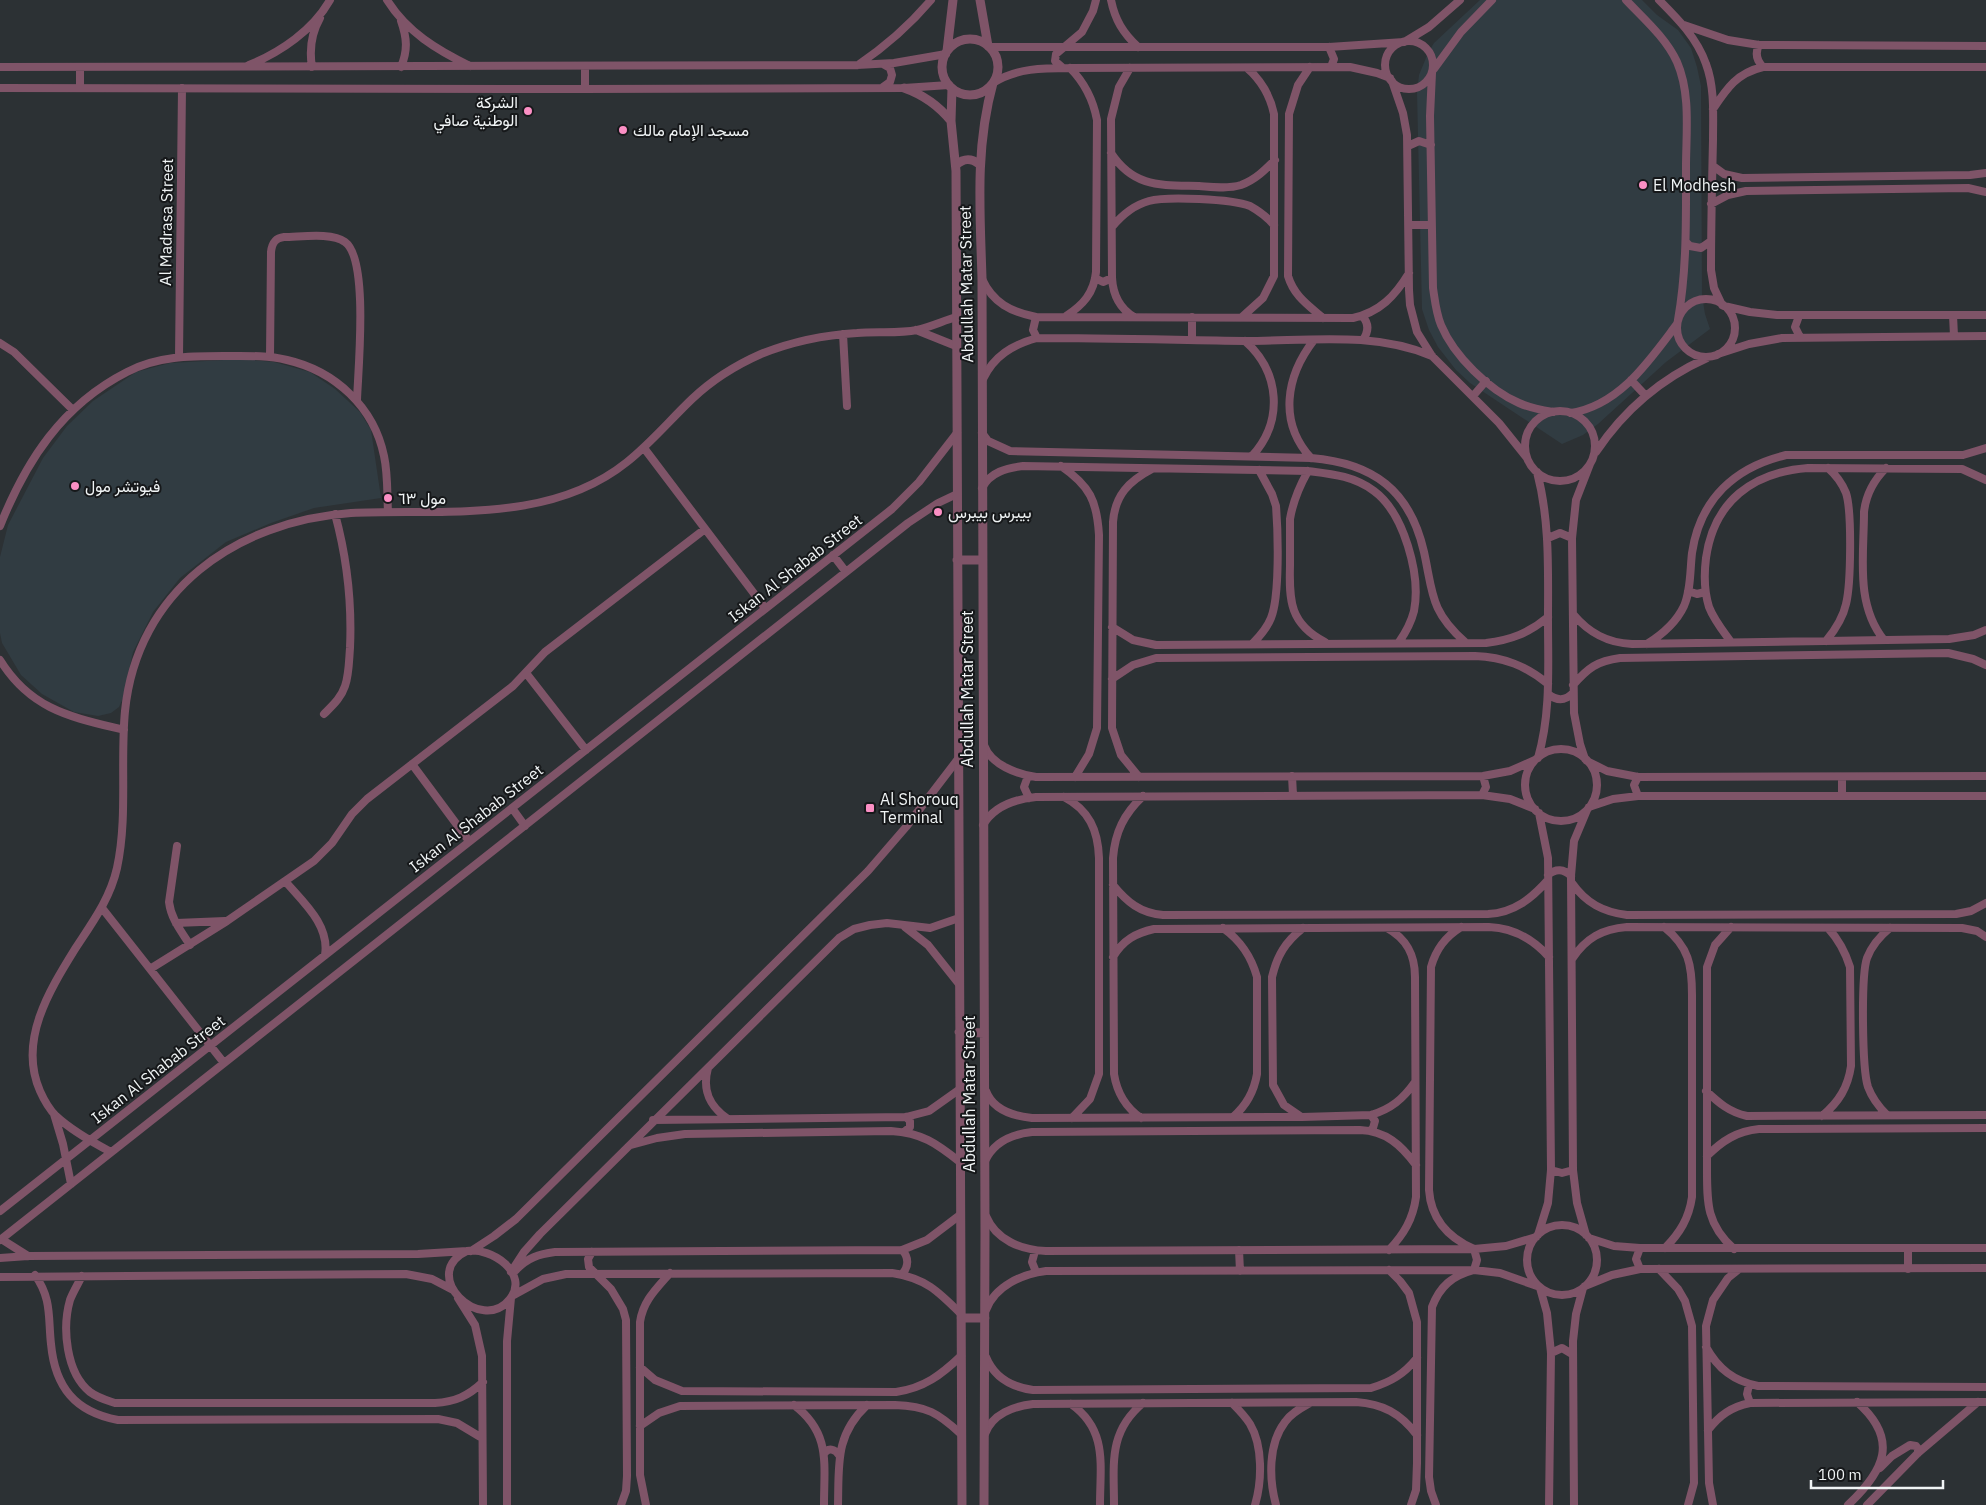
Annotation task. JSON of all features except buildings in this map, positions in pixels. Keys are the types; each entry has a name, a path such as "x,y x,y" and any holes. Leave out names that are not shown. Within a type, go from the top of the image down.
{"street":[{"path":"312,67 311,45 313,34 330,0"},
{"path":"245,67 268,57 289,43 302,33 325,8 336,0"},
{"path":"857,65 885,46 905,29 931,0"},
{"path":"950,87 942,70 954,0"},
{"path":"980,0 989,47 998,64 998,70 993,83"},
{"path":"1064,317 1082,304 1088,296 1095,278 1097,120 1095,108 1085,86 1067,68 1057,65 1055,58 1058,50 1082,32 1093,11 1096,0 1106,0"},
{"path":"1111,0 1113,11 1123,31 1138,47"},
{"path":"1460,0 1428,27 1397,45 1387,56 1386,71 1403,113 1408,146 1409,273 1412,319 1432,356 1509,434 1537,472 1548,479 1560,481 1572,479 1582,473 1590,464"},
{"path":"0,88 585,89 950,87 963,94 977,94 983,92 1003,76 1067,68 1330,67 1363,69 1410,89 1423,84 1483,4 1492,0"},
{"path":"1626,0 1669,48 1676,60 1684,85 1686,113 1686,242 1677,333 1685,348 1692,354 1709,357"},
{"path":"1660,0 1693,37 1706,64 1710,79 1713,109 1710,242 1712,279 1723,305 1730,313 1734,322 1732,341 1718,354"},
{"path":"387,1 399,17 424,41 438,51 472,67"},
{"path":"399,17 406,40 405,58 401,67"},
{"path":"1684,25 1721,38 1759,45 1986,46"},
{"path":"1977,46 1986,38"},
{"path":"0,67 857,65 883,64 946,52 952,46 964,40 977,40 989,47 1329,47 1414,42 1427,49 1431,55 1431,225 1435,306 1449,341 1460,356 1502,394 1518,403 1535,409 1570,413 1595,407 1606,401 1631,380 1677,322 1682,312 1696,301 1705,299 1764,314 1799,316 1986,315"},
{"path":"1759,45 1757,59 1763,67"},
{"path":"1329,47 1334,59 1330,67"},
{"path":"883,64 890,68 892,75 890,82 883,87"},
{"path":"80,67 80,88"},
{"path":"585,67 585,89"},
{"path":"1310,67 1296,90 1289,114 1288,276 1299,298 1323,318"},
{"path":"1713,109 1733,81 1747,72 1763,67 1983,67 1986,74"},
{"path":"1130,68 1119,87 1111,119 1112,288 1120,305 1134,317"},
{"path":"1242,317 1263,298 1274,276 1274,114 1268,93 1259,79 1247,68"},
{"name":"Abdullah Matar Street","path":"984,1505 985,1162 980,164 984,122 993,83"},
{"name":"Abdullah Matar Street","path":"950,87 951,120 956,165 962,1505"},
{"name":"Al Madrasa Street","path":"179,357 182,88"},
{"path":"904,88 930,100 951,120"},
{"path":"1274,114 1280,111 1289,114"},
{"path":"1097,120 1103,117 1111,119"},
{"path":"1408,146 1419,141 1431,145"},
{"path":"1111,153 1117,163 1135,178 1158,185 1231,187 1250,180 1275,160"},
{"path":"956,165 968,159 980,164"},
{"path":"1713,166 1724,174 1742,178 1970,175 1986,173"},
{"path":"1158,185 1154,192 1158,199"},
{"path":"1230,202 1234,195 1231,187"},
{"path":"1711,204 1728,195 1746,191 1968,188 1986,192"},
{"path":"1112,227 1123,215 1137,206 1158,199 1230,202 1250,207 1263,214 1274,225"},
{"path":"1409,225 1431,225"},
{"path":"270,357 271,252 273,243 280,238 292,237 332,237 344,241 353,251 358,273 360,305 357,400"},
{"path":"1686,242 1695,248 1706,246 1710,242"},
{"path":"982,278 988,291 996,301 1015,312 1036,316 1353,318 1362,316 1385,304 1409,273"},
{"path":"1274,276 1280,280 1288,276"},
{"path":"1095,278 1103,282 1112,278"},
{"path":"1953,315 1954,336"},
{"path":"1036,316 1032,325 1037,338"},
{"path":"1362,316 1366,320 1368,330 1363,340"},
{"path":"1799,316 1795,326 1800,337"},
{"path":"71,1184 54,1114 36,1082 32,1064 32,1045 36,1028 60,976 102,908 111,889 120,850 124,730 129,688 142,642 166,604 182,585 204,566 228,550 298,522 335,514 471,511 544,502 576,492 627,463 694,397 734,368 779,348 812,339 843,334 916,330 956,317"},
{"path":"1192,317 1192,339"},
{"path":"916,330 956,346"},
{"path":"843,334 846,406"},
{"path":"1574,1504 1572,1354 1574,1328 1584,1287 1591,1280 1597,1263 1596,1254 1587,1237 1577,1203 1573,1170 1571,879 1574,841 1596,789 1596,779 1586,760 1576,729 1573,689 1572,538 1576,500 1582,481 1594,454 1617,423 1645,395 1675,374 1709,357 1766,340 1800,337 1954,336 1984,338"},
{"path":"982,380 997,357 1022,342 1037,338 1245,341 1363,340 1405,346 1432,356"},
{"path":"1311,458 1298,438 1290,413 1289,400 1296,368 1303,353 1314,340"},
{"path":"1245,341 1255,350 1267,367 1273,386 1274,400 1268,433 1261,446 1252,456"},
{"path":"0,343 24,361 73,410"},
{"path":"0,526 10,500 26,469 47,438 73,410 99,389 128,371 153,362 179,357 270,357 305,365 321,372 346,390 357,400 374,426 380,440 386,468 388,512"},
{"path":"1631,380 1645,395"},
{"path":"1473,396 1486,381"},
{"path":"1274,400 1289,400"},
{"path":"1527,458 1525,446 1530,430 1542,417 1552,412"},
{"path":"1570,413 1580,417 1588,424 1593,434 1594,454"},
{"path":"982,433 988,441 1010,451 1311,458 1350,464 1382,479 1406,505 1420,536 1432,598 1441,616 1454,633 1465,642"},
{"name":"Iskan Al Shabab Street","path":"0,1211 906,496 957,434"},
{"path":"644,448 765,608"},
{"path":"1648,644 1664,632 1678,617 1684,605 1688,591 1693,551 1702,518 1721,490 1735,477 1751,467 1777,457 1805,454 1963,454 1986,448"},
{"path":"1022,452 1020,459 1023,466"},
{"path":"1962,469 1965,462 1963,454"},
{"path":"1227,456 1228,470"},
{"path":"1347,477 1350,464"},
{"path":"982,488 986,480 994,474 1023,466 1308,471 1347,477 1374,491 1385,501 1395,513 1406,541 1414,586 1414,610 1406,632 1399,642"},
{"path":"1061,466 1083,483 1091,494 1096,507 1099,535 1097,728 1092,748 1075,777"},
{"path":"1139,777 1129,766 1116,742 1111,713 1114,510 1118,498 1125,488 1154,468"},
{"path":"1731,642 1715,620 1705,592 1705,566 1711,536 1716,523 1726,507 1739,493 1754,482 1771,474 1789,469 1828,468 1962,469 1986,480"},
{"path":"1826,641 1842,618 1848,592 1850,512 1846,492 1828,468"},
{"path":"1884,640 1870,617 1864,591 1864,512 1870,488 1886,468"},
{"path":"1253,643 1267,627 1276,594 1277,519 1272,494 1259,470"},
{"path":"1308,471 1296,494 1290,519 1289,595 1297,619 1315,637 1326,643"},
{"path":"1537,472 1548,538 1548,694 1545,728 1536,759 1526,776 1525,785 1526,794 1537,811 1546,843 1552,1170 1548,1203 1537,1236 1527,1252 1526,1261 1528,1270 1539,1287 1547,1313 1551,1353 1550,1505"},
{"path":"28,1256 1,1239 846,572 923,512 957,494"},
{"path":"1850,512 1857,509 1864,512"},
{"path":"324,714 337,700 344,687 350,651 350,610 347,572 335,514"},
{"path":"1277,519 1284,515 1290,519"},
{"path":"150,969 227,921 324,852 358,807 509,690 545,652 705,529"},
{"path":"1099,535 1104,532 1113,535"},
{"path":"1548,538 1560,533 1572,538"},
{"path":"833,555 846,572"},
{"path":"957,560 982,560"},
{"path":"1414,586 1422,588 1429,584"},
{"path":"1688,591 1696,594 1705,592"},
{"path":"1848,592 1858,594 1864,591"},
{"path":"1276,594 1281,598 1289,595"},
{"path":"1573,614 1599,637 1621,644 1948,639 1974,636 1986,630"},
{"path":"1112,627 1133,640 1156,645 1486,642 1503,641 1520,636 1535,628 1548,617"},
{"path":"1948,639 1952,646 1948,653"},
{"path":"1798,641 1798,656"},
{"path":"1486,642 1489,649 1486,656"},
{"path":"1620,658 1617,651 1621,644"},
{"path":"1156,645 1153,653 1156,658"},
{"path":"1548,694 1564,699 1589,669 1598,663 1620,658 1948,653 1973,659 1986,665"},
{"path":"1112,678 1133,665 1156,658 1486,656 1503,659 1519,665 1534,673 1548,684"},
{"path":"0,660 20,686 41,703 70,717 124,730"},
{"path":"526,673 586,750"},
{"path":"1098,714 1105,716 1111,713"},
{"path":"983,740 986,750 995,760 1010,770 1028,776 1482,776 1510,771 1545,753 1562,750 1578,754 1586,760 1612,772 1638,777 1984,775"},
{"path":"483,1505 482,1356 475,1325 453,1290 449,1275 450,1267 454,1260 494,1236 516,1219 826,914 887,849 958,759"},
{"path":"412,764 470,841"},
{"path":"1028,776 1024,787 1029,798"},
{"path":"1292,776 1293,795"},
{"path":"1482,776 1486,787 1482,795"},
{"path":"1638,777 1634,785 1638,796"},
{"path":"1842,777 1842,796"},
{"path":"983,825 988,817 1007,804 1029,798 1062,796 1482,795 1510,799 1548,818 1563,820 1578,816 1588,809 1613,799 1638,796 1985,797"},
{"path":"1062,796 1083,810 1096,831 1099,843 1098,1074 1090,1098 1072,1118"},
{"path":"1141,1118 1132,1112 1122,1099 1114,1074 1113,885 1114,844 1124,818 1143,796"},
{"path":"512,808 525,826"},
{"path":"1099,843 1106,840 1114,844"},
{"path":"177,846 169,902 172,916 190,945"},
{"path":"1113,885 1127,901 1136,907 1155,914 1496,913 1504,912 1524,902 1558,870 1563,870 1584,898 1601,909 1627,915 1963,913 1986,903"},
{"path":"285,880 320,926 326,946 325,955"},
{"path":"102,908 224,1063"},
{"path":"1496,913 1499,920 1496,927"},
{"path":"1962,928 1965,919 1963,913"},
{"path":"1154,929 1152,920 1155,914"},
{"path":"1325,914 1326,928"},
{"path":"1627,915 1624,920 1627,928"},
{"path":"512,1273 532,1243 653,1120 840,938 854,929 870,925 887,923 930,928 959,918"},
{"path":"176,923 227,921"},
{"path":"904,926 928,945 959,984"},
{"path":"1385,927 1409,947 1415,967 1416,1197 1406,1230 1389,1250"},
{"path":"1461,927 1445,940 1436,953 1431,967 1429,1197 1436,1218 1443,1228 1452,1237 1474,1249 1477,1260 1474,1270"},
{"path":"1113,957 1120,946 1130,938 1154,929 1496,927 1508,929 1526,937 1541,948 1549,957"},
{"path":"1224,928 1245,949 1254,965 1257,977 1257,1074 1252,1094 1247,1103 1231,1117 1229,1131"},
{"path":"1302,1117 1292,1112 1280,1100 1273,1085 1272,977 1275,963 1282,949 1291,937 1303,928"},
{"path":"1572,960 1584,944 1600,932 1612,928 1962,928 1977,931 1986,937"},
{"path":"1664,928 1674,935 1687,955 1691,967 1692,995 1692,1171 1690,1208 1681,1230 1665,1248"},
{"path":"1731,928 1722,935 1710,955 1707,967 1706,1170 1708,1202 1712,1220 1718,1231 1734,1249"},
{"path":"1822,1116 1837,1102 1842,1094 1851,1066 1850,967 1846,952 1828,928"},
{"path":"1887,1115 1870,1093 1865,1077 1864,982 1867,958 1880,936 1890,928"},
{"path":"1415,967 1421,964 1431,967"},
{"path":"1257,977 1266,974 1272,977"},
{"path":"1850,983 1858,980 1864,982"},
{"path":"1692,995 1701,992 1706,994"},
{"path":"960,1032 984,1033"},
{"path":"708,1066 705,1090 717,1112 728,1119"},
{"path":"1851,1066 1858,1068 1865,1066"},
{"path":"1098,1074 1108,1077 1114,1074"},
{"path":"1257,1074 1264,1078 1272,1074"},
{"path":"984,1087 988,1098 997,1106 1020,1117 1302,1117 1371,1115 1382,1111 1400,1100 1415,1082"},
{"path":"653,1120 906,1117 929,1111 960,1089"},
{"path":"1706,1091 1725,1108 1736,1113 1759,1116 1985,1114"},
{"path":"54,1114 90,1140 111,1152"},
{"path":"1371,1115 1375,1121 1374,1128 1371,1130"},
{"path":"1759,1116 1756,1122 1759,1129"},
{"path":"904,1132 910,1127 910,1121 906,1117"},
{"path":"1032,1118 1030,1125 1032,1132"},
{"path":"702,1120 699,1125 702,1133"},
{"path":"1706,1156 1725,1140 1736,1134 1759,1129 1986,1128"},
{"path":"985,1162 989,1152 998,1144 1020,1133 1032,1132 1371,1130 1391,1138 1400,1145 1416,1165"},
{"path":"629,1146 671,1135 702,1133 904,1132 928,1139 960,1162"},
{"path":"1552,1170 1562,1173 1573,1170"},
{"path":"1692,1171 1700,1174 1706,1170"},
{"path":"1416,1197 1424,1201 1429,1197"},
{"path":"512,1273 527,1260 555,1252 902,1250 927,1240 960,1214"},
{"path":"985,1214 990,1225 999,1235 1022,1248 1035,1251 1474,1249 1506,1246 1537,1236 1553,1226 1571,1227 1587,1237 1614,1246 1640,1248 1986,1248"},
{"path":"1640,1248 1636,1259 1640,1269"},
{"path":"1908,1248 1908,1268"},
{"path":"902,1250 908,1262 902,1274"},
{"path":"1239,1250 1240,1271"},
{"path":"0,1258 28,1256 418,1254 469,1251 488,1252 495,1255 507,1265 512,1273 515,1285 511,1297 507,1348 507,1505"},
{"path":"1035,1251 1032,1262 1036,1272"},
{"path":"592,1252 588,1263 594,1273 618,1298 625,1314 627,1331 626,1484 621,1505"},
{"path":"458,1298 475,1308 491,1310 506,1304 511,1297 532,1283 554,1276 594,1273 883,1272 902,1274 924,1281 934,1288 961,1316 985,1316 989,1302 998,1292 1010,1283 1036,1272 1474,1270 1500,1273 1539,1287 1548,1293 1566,1295 1612,1275 1640,1269 1986,1268"},
{"path":"1660,1269 1685,1300 1692,1326 1694,1483 1688,1505"},
{"path":"1389,1270 1400,1280 1409,1293 1417,1322 1417,1463 1416,1490 1411,1505"},
{"path":"1436,1505 1431,1491 1429,1463 1430,1321 1432,1307 1437,1293 1447,1282 1459,1274 1474,1270"},
{"path":"1713,1505 1709,1483 1706,1326 1713,1300 1728,1278 1738,1270"},
{"path":"646,1505 640,1483 641,1313 648,1297 670,1273"},
{"path":"0,1276 406,1274 432,1279 453,1290"},
{"path":"34,1275 44,1290 49,1306 51,1345 58,1378 65,1391 75,1402 87,1411 101,1417 118,1420 438,1419 457,1423 482,1438"},
{"path":"82,1276 70,1301 68,1314 67,1328 71,1359 81,1383 97,1396 115,1403 445,1403 466,1396 483,1382"},
{"path":"1417,1322 1421,1319 1430,1321"},
{"path":"1692,1326 1697,1323 1706,1326"},
{"path":"627,1331 634,1328 640,1331"},
{"path":"1706,1347 1713,1360 1723,1371 1749,1385 1767,1387 1986,1387"},
{"path":"1551,1353 1562,1348 1572,1354"},
{"path":"985,1354 990,1366 1004,1380 1022,1389 1033,1390 1371,1388 1397,1378 1408,1369 1416,1358"},
{"path":"640,1367 663,1385 682,1391 896,1392 908,1391 931,1382 961,1356"},
{"path":"1749,1385 1747,1394 1750,1403"},
{"path":"1370,1403 1375,1396 1371,1388"},
{"path":"1033,1390 1030,1398 1033,1404"},
{"path":"691,1391 688,1400 691,1405"},
{"path":"895,1405 901,1399 900,1394 896,1392"},
{"path":"984,1436 988,1427 1003,1413 1012,1408 1033,1404 1311,1402 1370,1403 1384,1407 1408,1423 1417,1435"},
{"path":"1276,1505 1272,1464 1278,1433 1286,1420 1297,1410 1311,1402"},
{"path":"1857,1402 1875,1420 1880,1432 1882,1457 1878,1469"},
{"path":"1708,1430 1726,1412 1750,1403 1982,1402"},
{"path":"1867,1505 1918,1453 1982,1402"},
{"path":"1115,1504 1114,1458 1117,1437 1134,1410 1142,1403"},
{"path":"1232,1403 1250,1424 1258,1448 1257,1495 1254,1505"},
{"path":"1071,1404 1090,1421 1096,1432 1100,1458 1100,1505"},
{"path":"640,1426 664,1411 691,1405 895,1405 918,1406 928,1409 945,1419 961,1434"},
{"path":"794,1405 812,1421 818,1431 824,1454 824,1505"},
{"path":"838,1505 839,1455 845,1432 851,1422 867,1405"},
{"path":"1848,1505 1865,1488 1878,1469 1892,1456 1910,1444 1917,1447 1918,1453"},
{"path":"1258,1448 1268,1445 1274,1448"},
{"path":"824,1454 826,1450 831,1449 839,1455"},
{"path":"1100,1458 1107,1455 1114,1458"},
{"path":"1417,1463 1423,1466 1429,1463"},
{"path":"626,1484 634,1487 640,1483"},
{"path":"1694,1483 1700,1486 1709,1483"},
{"path":"1257,1495 1267,1498 1274,1495"}],"shaded area":[{"path":"1480,0 1642,0 1657,15 1678,30 1691,48 1701,86 1702,295 1710,329 1666,362 1598,424 1583,435 1562,444 1470,383 1456,370 1438,347 1429,330 1422,309 1417,92 1419,75 1434,43"},
{"path":"241,359 274,362 310,372 335,389 360,412 371,430 381,498 314,508 271,523 226,542 180,578 153,612 133,652 123,698 119,707 111,713 98,716 74,712 42,694 21,675 2,643 0,633 0,557 8,525 43,458 67,426 93,401 136,372 170,363"}],"place":[{"name":"الشركة الوطنية صافي","path":"528,111"},
{"name":"مسجد الإمام مالك","path":"623,130"},
{"name":"El Modhesh","path":"1643,185"},
{"name":"فيوتشر مول","path":"75,486"},
{"name":"مول ٦٣","path":"388,498"},
{"name":"بيبرس بيبرس","path":"938,512"},
{"name":"Al Shorouq Terminal","path":"870,808"}]}
